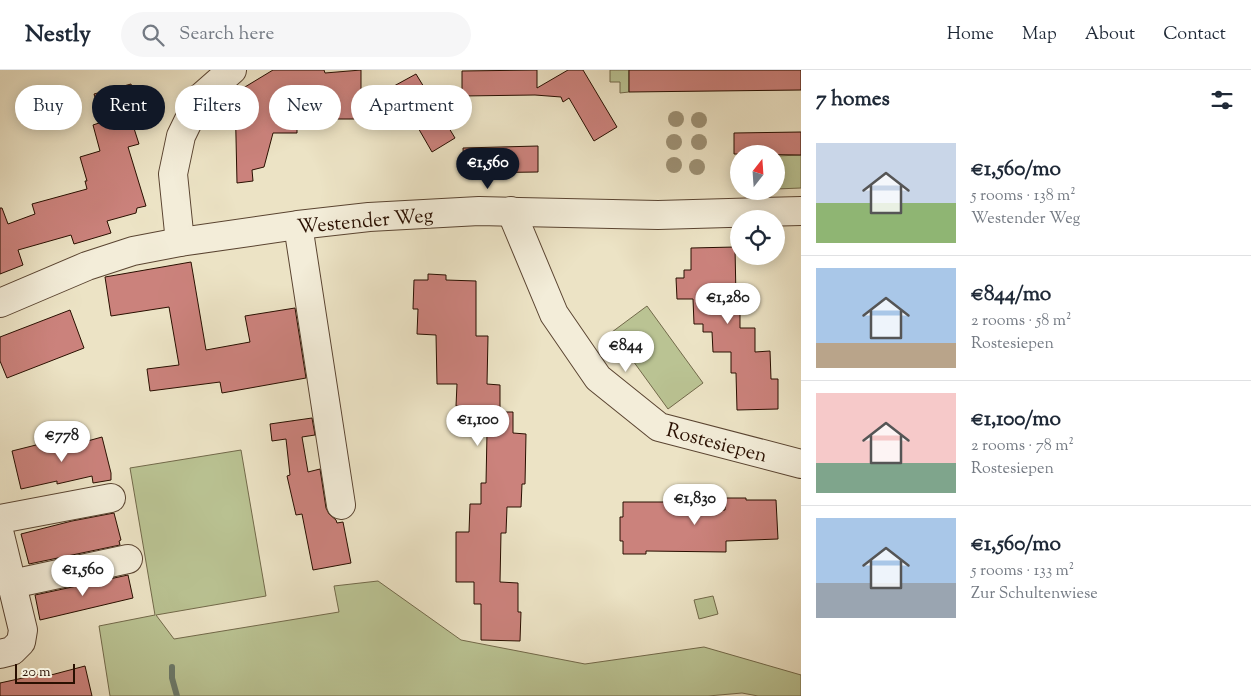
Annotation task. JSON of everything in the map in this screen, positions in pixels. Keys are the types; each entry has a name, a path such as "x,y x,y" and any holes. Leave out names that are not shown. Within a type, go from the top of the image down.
{"street":[{"path":"180,242 173,174 181,136 199,100 232,70"},
{"name":"Westender Weg","path":"0,303 88,266 133,251 180,242 293,234 369,217 479,211 658,215 801,211"},
{"name":"Rostesiepen","path":"511,211 554,314 598,378 659,427 801,464"},
{"path":"293,234 341,504"},
{"path":"0,519 111,498"},
{"path":"0,535 23,630 21,642 12,651 0,654"},
{"path":"12,584 128,559"}],"green space":[{"path":"610,70 629,70 629,92 620,93 620,82 610,82"},
{"path":"801,155 801,188 785,189 785,156"},
{"path":"647,306 703,383 668,409 612,332"},
{"path":"241,450 266,596 156,615 174,639 339,612 334,586 378,581 461,640 585,664 704,647 801,675 801,696 758,696 742,693 708,696 110,696 99,626 155,615 130,468"},
{"path":"713,596 718,614 699,619 694,600"}],"building":[{"path":"273,70 324,70 325,73 361,70 361,85 351,85 351,119 341,119 341,85 269,85 269,130 297,130 297,133 273,133 264,167 252,170 253,181 237,183 236,130 259,130 259,85 248,85"},
{"path":"537,70 537,88 568,70 583,70 617,127 594,141 569,98 563,102 561,97 535,95 472,96 472,85 462,85 462,71"},
{"path":"629,70 801,70 801,90 629,92"},
{"path":"416,74 423,85 396,85"},
{"path":"94,130 135,130 139,144 128,147 146,206 137,208 136,213 107,221 111,233 74,244 71,235 18,250 23,265 0,274 0,208 2,208 8,224 35,214 32,204 87,189 85,181 87,181 80,157 100,151"},
{"path":"419,130 450,130 455,138 432,152"},
{"path":"801,132 801,155 785,155 785,145 734,145 734,133"},
{"path":"538,146 538,172 464,173 463,148"},
{"path":"730,247 730,265 735,265 736,298 740,298 740,328 755,328 755,352 770,351 771,379 778,379 778,409 737,410 736,373 731,373 731,352 713,352 712,332 703,332 703,324 694,324 693,299 677,299 676,278 684,278 684,270 691,270 691,248"},
{"path":"191,262 206,350 250,342 245,316 295,308 306,378 222,393 220,382 150,391 147,369 179,365 169,307 111,316 105,277"},
{"path":"428,274 446,275 446,280 476,281 476,336 488,336 487,384 500,385 500,412 513,412 513,433 526,434 525,484 522,484 521,507 507,507 506,533 501,533 500,582 518,583 518,612 521,612 520,641 481,640 481,604 474,604 474,582 456,582 456,532 469,532 470,504 481,504 481,483 486,483 487,433 474,433 474,413 465,413 465,406 456,406 457,384 437,384 436,335 417,334 418,309 413,309 414,280 428,280"},
{"path":"70,310 84,348 7,378 0,361 0,337"},
{"path":"312,418 315,435 302,437 308,472 320,469 326,508 337,523 343,522 351,563 313,570 302,514 296,515 287,476 290,475 286,439 272,441 270,424"},
{"path":"102,437 111,480 93,483 92,476 57,484 57,481 21,489 12,451 48,442 48,445 83,438 84,442"},
{"path":"725,498 776,500 778,539 726,541 726,552 646,551 646,554 623,554 623,541 620,541 620,517 623,517 623,502 673,502 673,510 725,510"},
{"path":"114,513 121,540 119,541 120,545 29,564 21,534"},
{"path":"128,575 133,598 40,620 35,595"},
{"path":"85,666 92,696 0,696 0,683 50,672 51,675"}],"waterway":[{"path":"172,667 172,678 177,696"}]}
